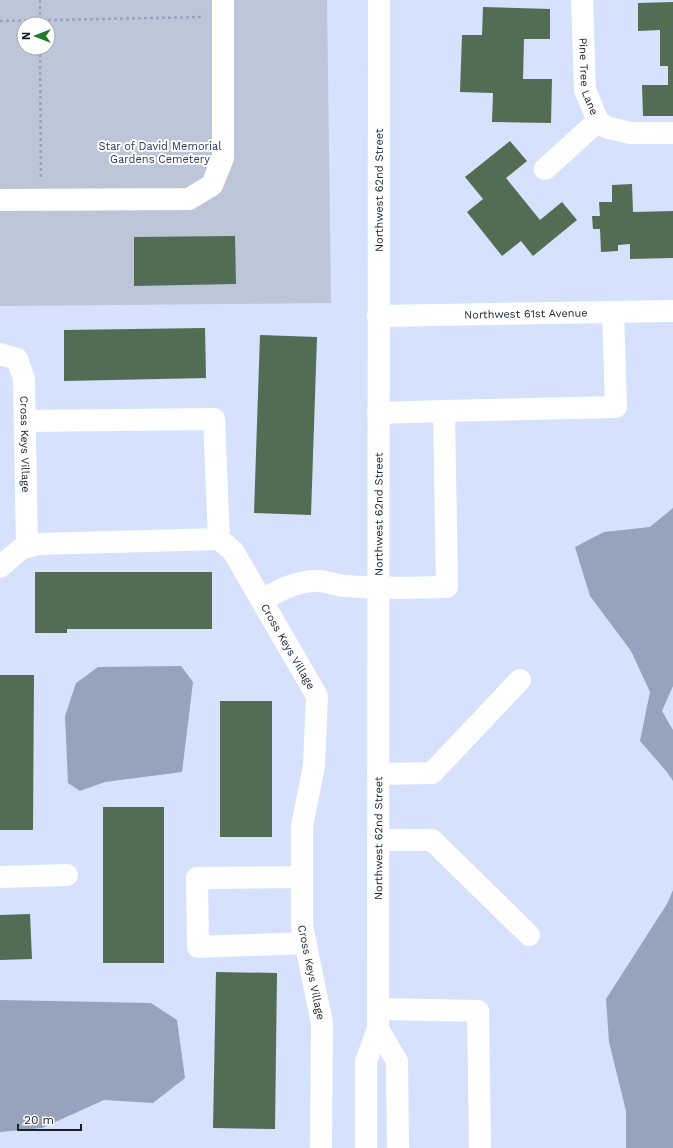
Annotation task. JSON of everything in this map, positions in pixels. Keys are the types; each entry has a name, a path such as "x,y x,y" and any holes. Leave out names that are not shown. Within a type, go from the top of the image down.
{"street":[{"name":"Northwest 62nd Street","path":"366,1148 366,1061 378,1019 379,0"},
{"name":"Pine Tree Lane","path":"582,0 585,90 598,121 606,127 630,133 673,133"},
{"path":"0,200 188,199 212,184 223,158 223,8"},
{"path":"545,170 598,121"},
{"name":"Northwest 61st Avenue","path":"378,316 613,312 670,314"},
{"path":"378,413 616,407 613,312"},
{"name":"Cross Keys Village","path":"0,354 17,359 24,379 27,547"},
{"path":"262,600 282,589 314,580 342,586 378,588 446,587 444,411"},
{"path":"0,567 21,549 38,544 219,539 214,419 25,421"},
{"name":"Cross Keys Village","path":"219,539 233,551 317,696 314,766 302,826 302,926 322,1023 321,1148"},
{"path":"378,774 432,773 520,680"},
{"path":"378,840 432,840 529,935"},
{"path":"0,877 67,875"},
{"path":"302,877 197,878 198,947 306,943"},
{"path":"398,1148 397,1061 378,1019 478,1011 480,1148"}],"path":[{"path":"40,0 40,16"},
{"path":"56,19 223,8"},
{"path":"0,21 16,21"},
{"path":"40,56 41,200"}],"green space":[{"name":"Star of David Memorial Gardens Cemetery","path":"0,0 327,0 331,303 0,306"}],"shaded area":[{"path":"673,508 673,686 662,711 673,730 673,781 640,741 650,692 631,651 590,596 575,547 604,532 650,527"},
{"path":"181,666 193,682 182,772 105,782 80,791 68,783 65,716 76,683 98,667"},
{"path":"673,890 673,1148 626,1148 626,1111 609,1042 606,999 667,904"},
{"path":"0,1000 151,1003 177,1020 185,1078 153,1103 104,1100 42,1128 0,1132"}],"building":[{"path":"673,2 673,116 643,116 642,85 668,85 668,66 660,66 660,30 638,31 638,3"},
{"path":"483,7 550,9 550,39 524,39 523,79 552,79 551,123 492,122 493,93 460,92 462,35 482,35"},
{"path":"510,141 527,161 506,178 540,220 562,202 577,220 533,256 521,241 502,256 467,212 483,199 465,177"},
{"path":"632,184 633,212 673,211 673,258 630,259 630,244 618,245 618,251 601,252 600,229 593,229 592,216 600,216 599,202 612,202 612,185"},
{"path":"235,236 236,284 134,286 134,237"},
{"path":"205,328 206,378 64,381 64,330"},
{"path":"260,335 317,337 311,515 254,513"},
{"path":"35,572 212,572 212,629 67,629 67,633 35,633"},
{"path":"0,675 34,675 33,830 0,830"},
{"path":"220,701 272,701 272,837 220,837"},
{"path":"103,807 164,807 164,963 103,963"},
{"path":"30,914 32,959 0,960 0,915"},
{"path":"216,972 277,973 275,1129 213,1128"}]}
